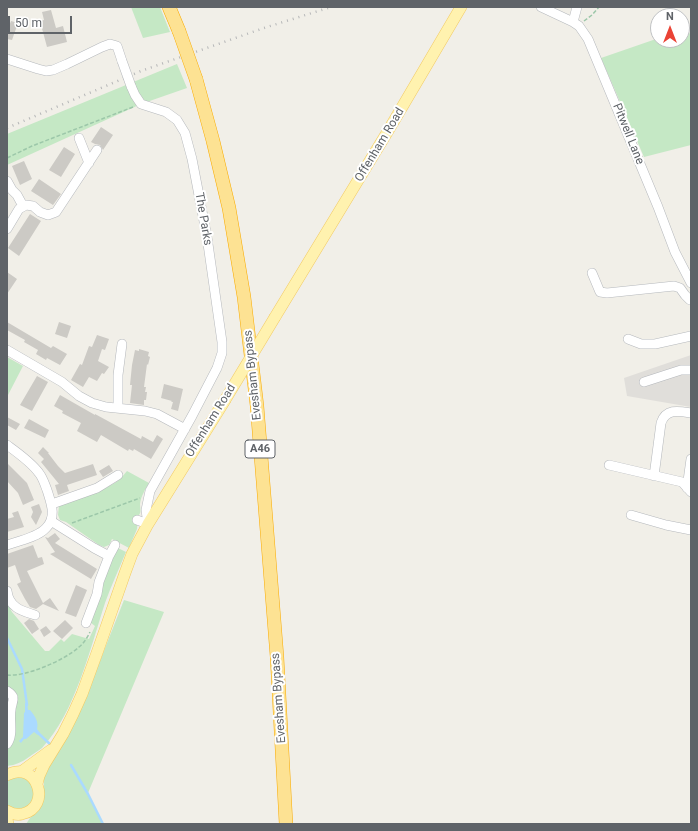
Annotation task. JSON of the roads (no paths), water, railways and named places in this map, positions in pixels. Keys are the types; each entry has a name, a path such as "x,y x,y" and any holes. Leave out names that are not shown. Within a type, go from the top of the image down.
{"highway":[{"name":"Evesham Bypass","path":"169,7 196,79 213,141 229,208 244,297 257,406 276,657 286,824"}],"main road":[{"name":"Offenham Road","path":"31,810 36,805 39,798 37,784 39,776 63,734 82,694 132,554 148,524 400,111 461,7"},
{"name":"Offenham Road","path":"21,772 54,748"},
{"path":"7,775 15,772 21,772 33,778 37,784"},
{"path":"7,811 18,814 31,810"},
{"path":"21,824 31,810"},
{"path":"7,819 8,824"}],"street":[{"path":"541,7 576,24 577,7"},
{"name":"Pitwell Lane","path":"576,24 588,39 658,207 675,252 691,283"},
{"name":"The Parks","path":"7,59 46,71 53,70 110,44 118,46 131,86 141,104 166,112 177,120 185,133 192,158 207,236 222,342 222,352 217,368 150,491 146,510 148,524"},
{"path":"78,138 88,163"},
{"path":"7,229 19,209 23,206 33,206 40,212 48,215 56,212 97,150"},
{"path":"77,156 88,163"},
{"path":"7,182 23,206"},
{"path":"592,272 600,292 607,294 674,286 680,288 691,300"},
{"path":"628,339 642,344 655,344 691,336"},
{"path":"118,408 118,375 122,344"},
{"path":"7,350 62,382 79,396 92,403 106,408 145,411 157,414 185,429"},
{"path":"644,382 681,370 691,370"},
{"path":"654,476 662,418 674,411 691,413"},
{"path":"7,445 39,474 52,504 53,515 48,527 43,531 7,545"},
{"path":"689,490 691,459"},
{"path":"609,464 682,482 689,490"},
{"path":"52,504 97,488 118,475"},
{"path":"631,515 666,525 691,530"},
{"path":"137,520 148,524"},
{"path":"51,521 109,556"},
{"path":"86,623 97,594 99,582 115,545"},
{"path":"7,591 12,605 24,612 35,615"},
{"path":"7,691 12,695 13,699 11,709 10,737 7,744"}],"water":[{"path":"25,703 27,703 28,710 30,710 36,719 37,729 40,733 38,735 34,732 21,743 19,741 23,737"}],"waterway":[{"path":"7,638 22,669 27,705"},
{"path":"37,732 52,746"},
{"path":"71,765 103,824"}],"railway":[{"path":"7,128 141,71 264,28 331,7"}]}
